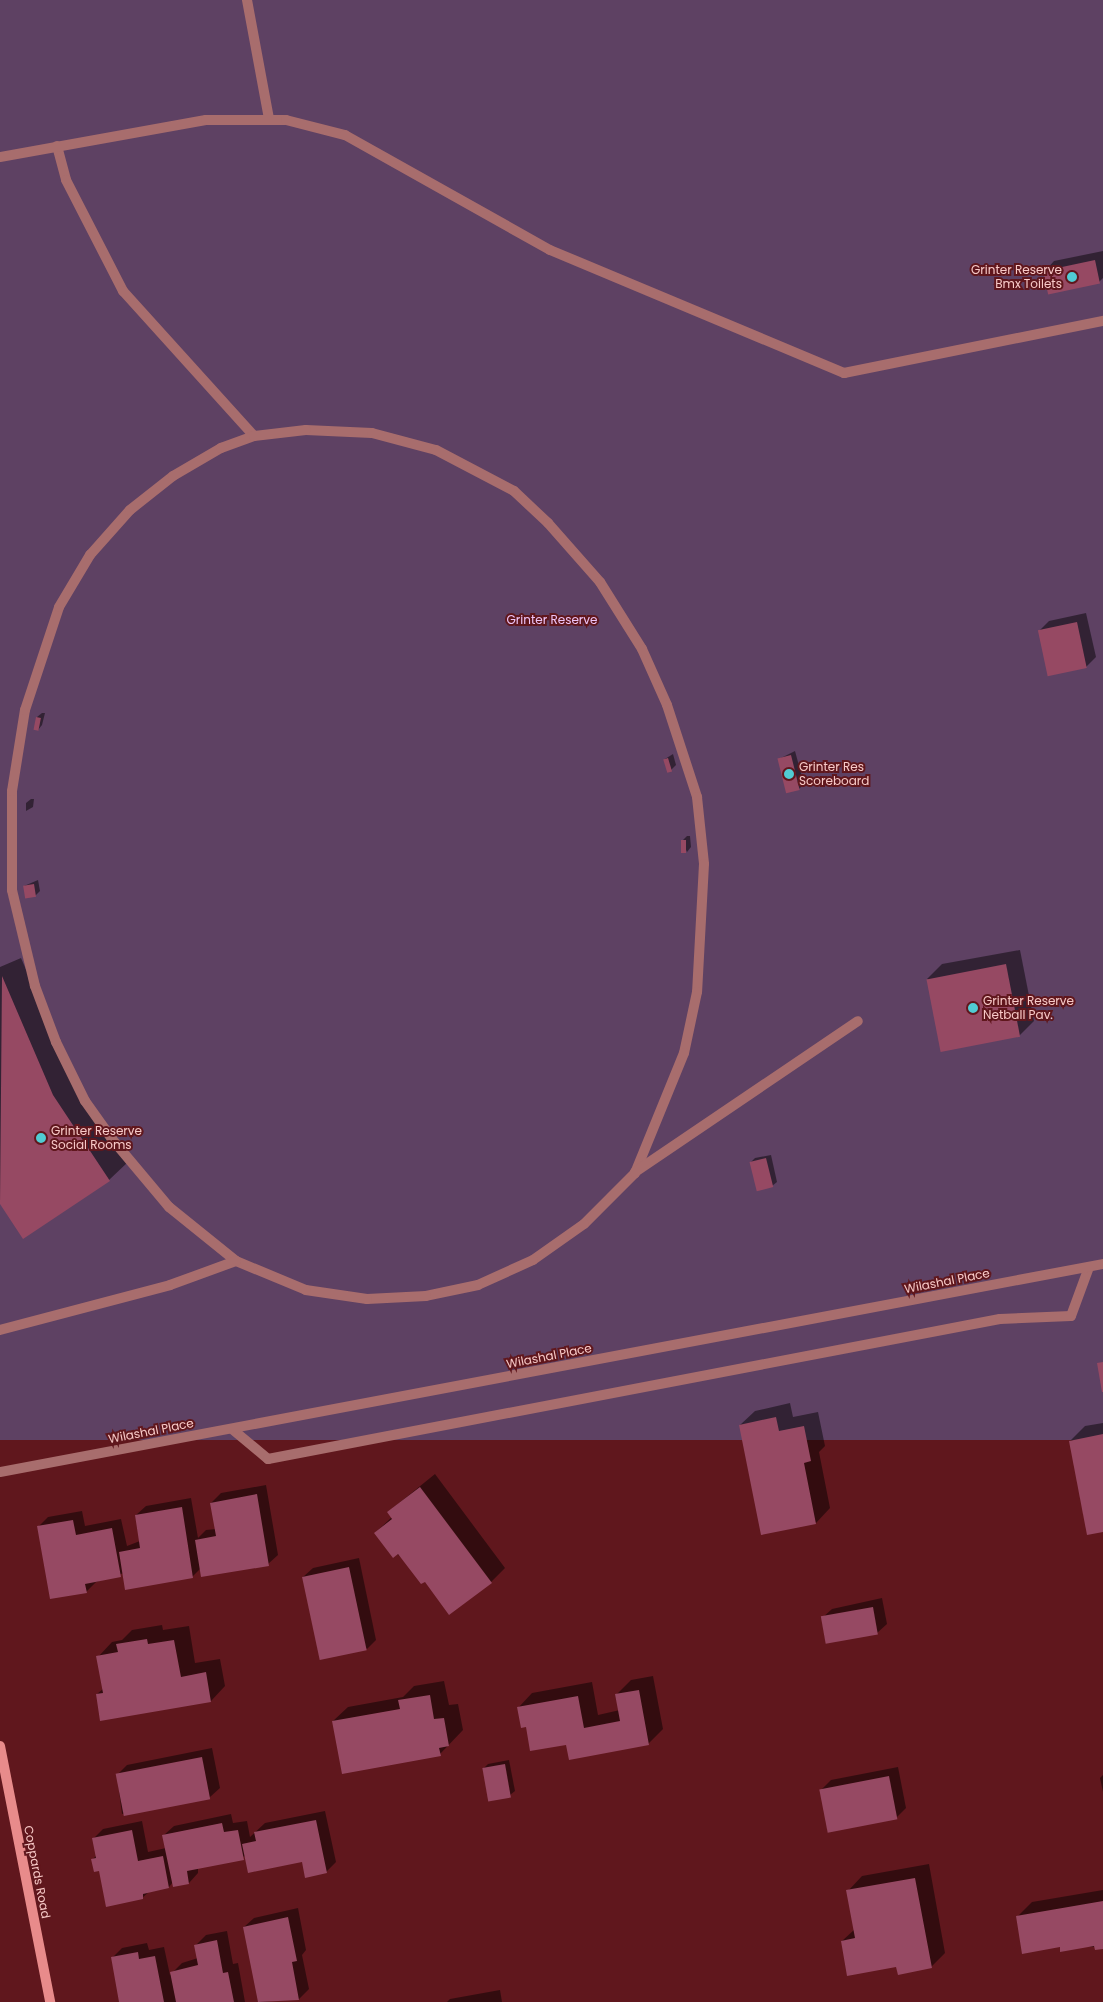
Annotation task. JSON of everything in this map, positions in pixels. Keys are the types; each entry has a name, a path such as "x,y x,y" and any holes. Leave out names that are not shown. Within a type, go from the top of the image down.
{"street":[{"path":"248,0 269,119"},
{"path":"0,157 206,120 269,119 345,135 550,250 844,373 1103,321"},
{"path":"56,146 66,180 124,291 254,436"},
{"path":"635,1172 684,1053 697,992 703,932 704,864 697,797 667,705 642,649 600,582 548,523 514,491 480,471 436,450 372,433 306,430 254,436 221,448 173,476 130,510 90,555 59,607 26,710 12,791 12,890 36,986 56,1042 85,1101 112,1139 169,1207 236,1261 306,1290 367,1299 434,1294 478,1284 534,1260 584,1224 635,1172 858,1021"},
{"path":"0,1330 170,1285 236,1261"},
{"name":"Wilashal Place","path":"0,1472 1103,1264"},
{"path":"232,1429 268,1459 1000,1319 1071,1316 1089,1267"},
{"name":"Coppards Road","path":"0,1746 50,2002"}],"green space":[{"name":"Grinter Reserve","path":"0,0 1103,0 1103,1440 0,1440"}],"building":[{"name":"Grinter Reserve Bmx Toilets","path":"1095,260 1100,283 1048,294 1043,271"},
{"path":"1077,622 1087,668 1048,676 1038,630"},
{"path":"36,717 41,718 38,731 34,730"},
{"name":"Grinter Res Scoreboard","path":"791,755 800,790 786,793 777,758"},
{"path":"668,758 672,771 667,773 663,759"},
{"path":"681,840 686,840 686,853 681,853"},
{"path":"34,884 36,897 25,899 23,886"},
{"name":"Grinter Reserve Netball Pav.","path":"1006,964 1020,1037 941,1052 926,979"},
{"name":"Grinter Reserve Social Rooms","path":"2,976 53,1095 110,1181 23,1239 0,1204"},
{"path":"766,1158 773,1187 757,1191 750,1162"},
{"path":"1103,1362 1103,1392 1102,1392 1097,1363"},
{"path":"776,1417 779,1431 804,1426 811,1461 804,1463 816,1524 761,1535 739,1425"},
{"path":"1103,1434 1103,1532 1087,1535 1069,1441"},
{"path":"420,1487 492,1583 449,1615 425,1582 421,1584 398,1554 393,1558 374,1533 392,1519 387,1512"},
{"path":"257,1494 269,1566 201,1577 195,1540 216,1536 210,1503"},
{"path":"182,1507 193,1578 125,1590 119,1552 140,1548 135,1515"},
{"path":"73,1520 76,1535 112,1528 121,1577 85,1584 87,1593 50,1599 37,1526"},
{"path":"349,1567 367,1650 320,1660 302,1577"},
{"path":"873,1607 878,1635 826,1644 821,1616"},
{"path":"147,1639 148,1644 174,1640 181,1677 206,1672 211,1702 100,1721 96,1694 103,1693 96,1656 118,1652 116,1644"},
{"path":"639,1690 649,1745 569,1760 566,1745 530,1751 526,1727 521,1728 517,1707 578,1696 584,1728 620,1721 615,1694"},
{"path":"430,1695 434,1719 444,1718 449,1746 439,1748 441,1756 342,1774 332,1721 400,1709 398,1700"},
{"path":"202,1757 210,1799 124,1816 116,1774"},
{"path":"505,1764 511,1797 488,1801 482,1768"},
{"path":"889,1776 897,1819 828,1833 819,1790"},
{"path":"316,1820 327,1873 305,1878 302,1862 248,1873 242,1844 256,1841 254,1832"},
{"path":"222,1823 224,1832 238,1830 244,1860 187,1871 189,1884 173,1887 162,1835"},
{"path":"132,1830 138,1861 163,1856 169,1888 143,1894 143,1899 106,1907 99,1871 94,1872 91,1859 96,1858 92,1838"},
{"path":"915,1878 932,1968 898,1975 896,1967 847,1976 841,1941 855,1938 846,1890"},
{"path":"1103,1901 1103,1949 1095,1950 1094,1946 1060,1952 1060,1947 1022,1954 1016,1916"},
{"path":"288,1917 297,1961 292,1962 299,2000 258,2002 243,1927"},
{"path":"217,1940 223,1973 228,1972 234,2002 176,2002 170,1972 198,1965 194,1945"},
{"path":"138,1952 139,1959 155,1956 164,2002 119,2002 111,1957"}],"place":[{"name":"Grinter Reserve Bmx Toilets","path":"1072,277"},
{"name":"Grinter Res Scoreboard","path":"789,774"},
{"name":"Grinter Reserve Netball Pav.","path":"973,1008"},
{"name":"Grinter Reserve Social Rooms","path":"41,1138"}]}
